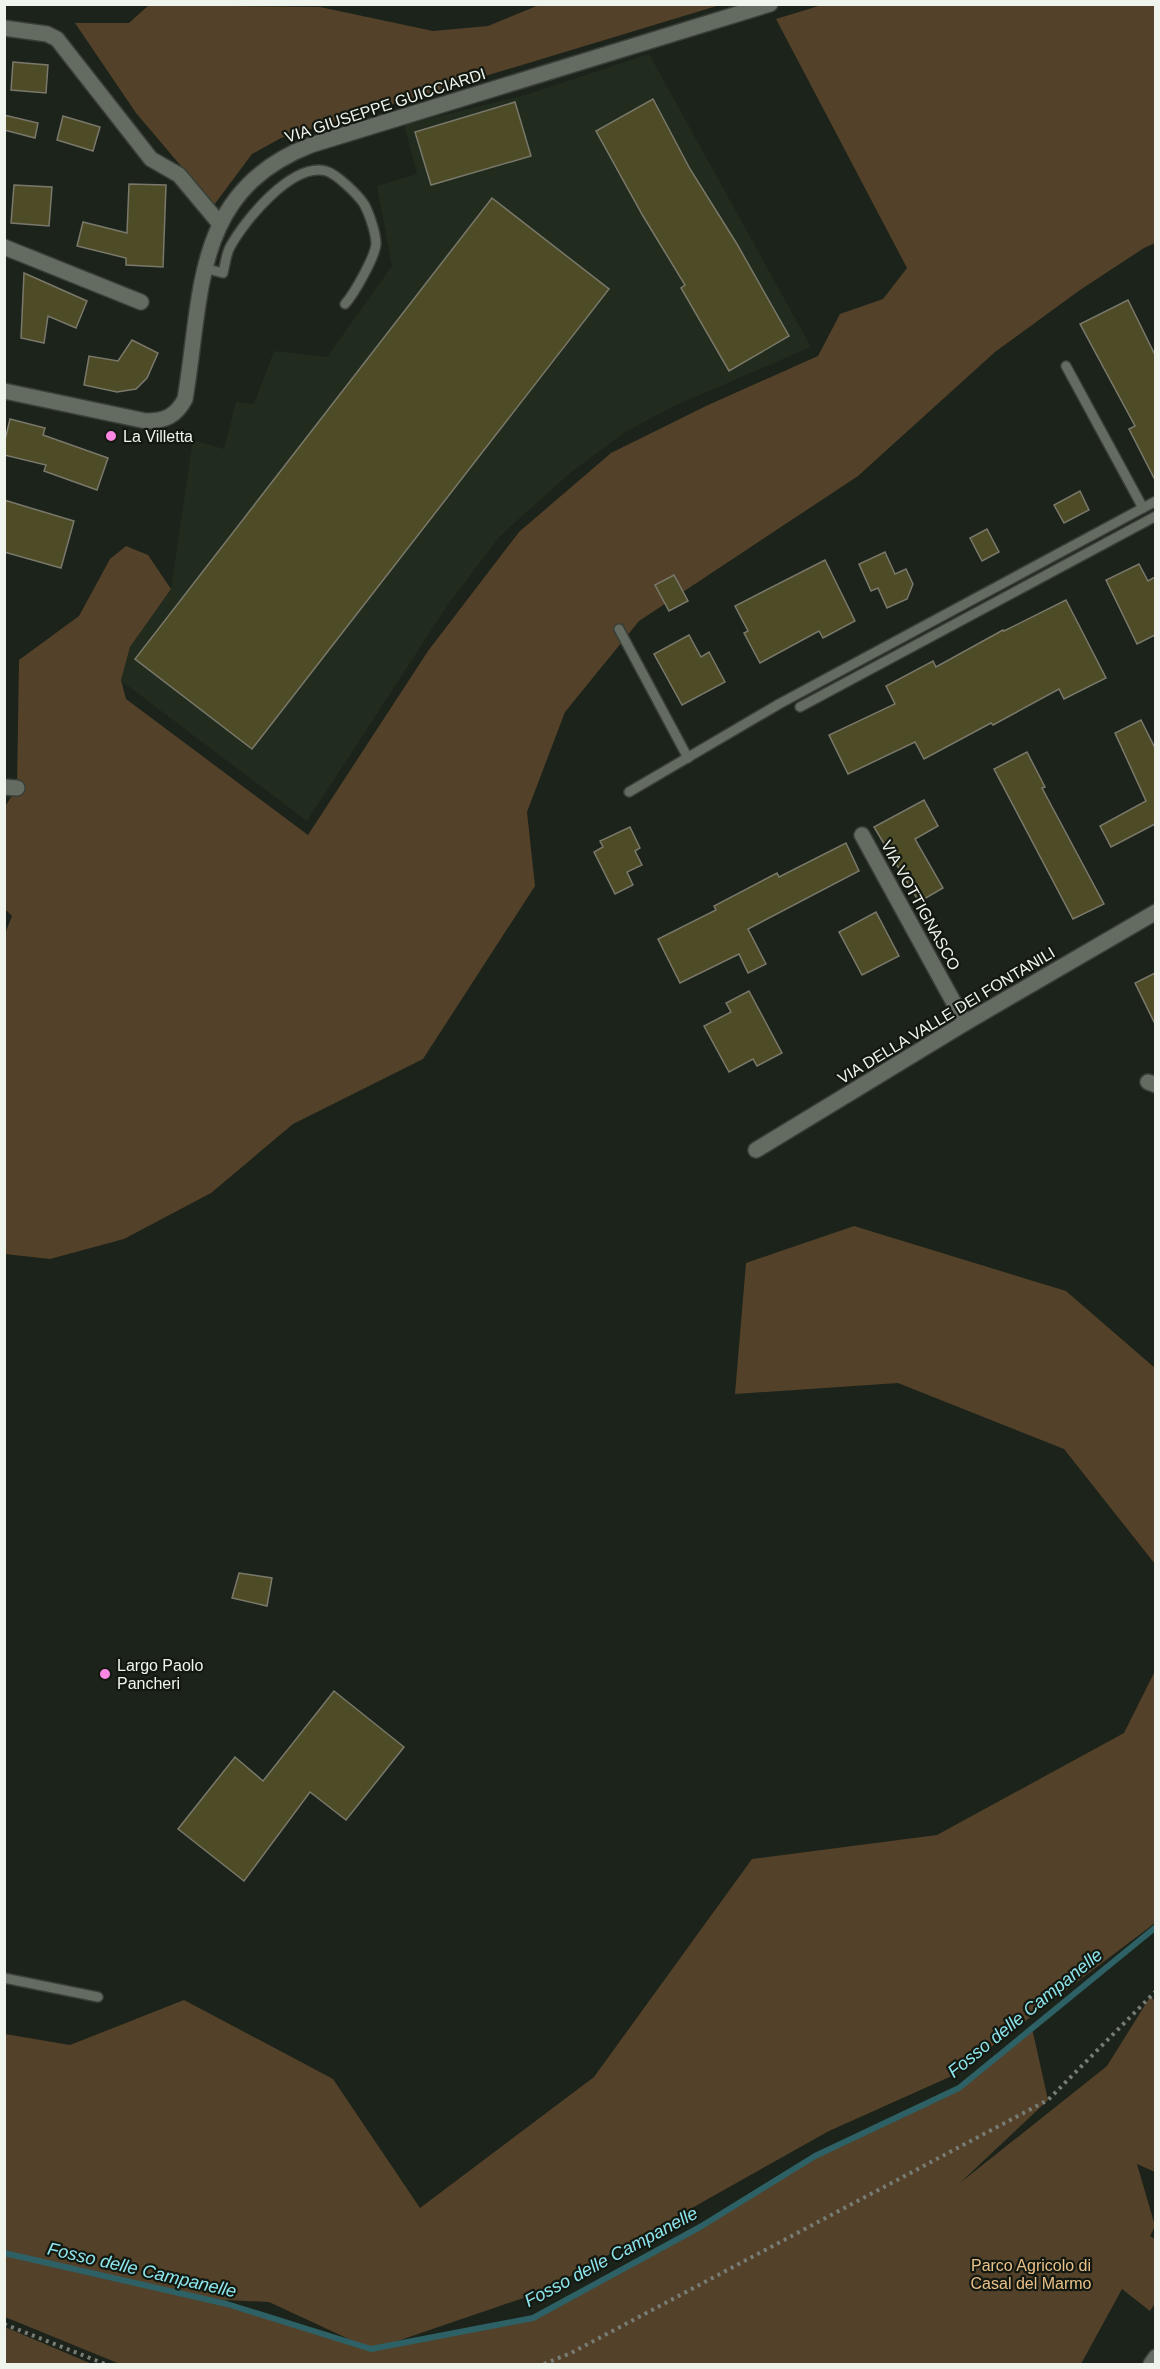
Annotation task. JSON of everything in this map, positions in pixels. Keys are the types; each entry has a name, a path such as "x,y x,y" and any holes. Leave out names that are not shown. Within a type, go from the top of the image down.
{"street":[{"name":"VIA GIUSEPPE GUICCIARDI","path":"4,391 146,421 166,419 174,414 185,399 204,268 220,224 258,174 280,159 303,148 770,4"},
{"path":"4,28 47,34 57,39 151,159 179,175 220,224"},
{"path":"4,247 141,302"},
{"name":"VIA VOTTIGNASCO","path":"862,835 965,1023"},
{"name":"VIA DELLA VALLE DEI FONTANILI","path":"756,1150 965,1023 1155,912"},
{"path":"1151,2364 1155,2357"}],"lane":[{"path":"204,268 223,273 229,248 253,215 285,182 311,171 326,171 345,184 364,204 376,245 356,291 345,304"},
{"path":"1066,366 1143,508"},
{"path":"629,792 779,704 1155,501"},
{"path":"800,707 1155,516"},
{"path":"619,629 688,758"},
{"path":"4,1978 98,1997"}],"path":[{"path":"544,2364 571,2353 1048,2100 1155,1991"},
{"path":"4,2324 105,2364"}],"shaded area":[{"path":"649,54 811,347 674,406 625,432 570,473 500,536 447,606 307,821 120,680 130,647 171,589 193,440 224,449 236,402 254,404 274,351 327,357 392,266 377,186 417,174 404,125 529,94"}],"green space":[{"path":"825,4 1155,5 1155,243 1080,290 995,352 858,476 639,621 565,712 527,812 535,886 423,1059 293,1124 211,1193 124,1239 50,1259 5,1254 4,936 12,916 5,909 4,808 17,788 19,660 79,616 110,559 126,546 148,555 171,589 130,647 121,680 126,699 308,835 428,651 519,532 611,453 706,406 818,356 840,314 883,299 907,268 776,19"},
{"path":"149,5 320,7 433,31 488,26 539,5 720,5 281,138 252,154 214,205 136,113 75,23 129,23"},
{"path":"854,1226 1066,1291 1155,1368 1155,1564 1064,1449 898,1383 735,1394 746,1263"},
{"name":"Parco Agricolo di Casal del Marmo","path":"1155,1671 1155,1923 954,2075 829,2131 544,2291 377,2348 533,2318 700,2227 815,2156 959,2088 1032,2028 1048,2100 960,2183 1107,2066 1150,1997 1156,2001 1155,2172 1137,2164 1155,2226 1150,2236 1155,2239 1155,2303 1150,2311 1122,2289 1081,2364 120,2364 5,2317 5,2034 70,2045 184,2000 333,2079 420,2208 594,2077 752,1859 937,1835 1124,1733","holes":["205,2299 269,2302 366,2347"]},
{"path":"5,2327 92,2364 5,2364"}],"building":[{"path":"13,62 48,65 46,93 11,90"},
{"path":"653,99 690,169 737,244 789,336 729,371 681,288 685,285 643,216 596,131"},
{"path":"515,102 531,156 431,185 415,132"},
{"path":"4,115 38,123 35,138 4,130"},
{"path":"63,116 100,127 93,151 57,140"},
{"path":"129,184 166,185 163,267 126,265 126,258 77,246 83,222 127,233"},
{"path":"14,185 52,187 49,226 11,223"},
{"path":"492,198 609,289 252,749 135,659"},
{"path":"24,273 87,301 76,328 48,316 44,343 21,338"},
{"path":"1128,300 1155,355 1155,480 1129,429 1135,426 1080,324"},
{"path":"132,340 158,353 147,378 136,389 117,392 84,385 89,356 118,361"},
{"path":"10,419 45,428 43,435 108,458 97,490 44,471 46,465 4,455 4,444"},
{"path":"1080,491 1089,510 1064,523 1054,505"},
{"path":"4,500 74,521 61,568 4,552"},
{"path":"987,529 999,552 982,561 970,538"},
{"path":"885,552 895,574 906,569 913,584 907,599 887,608 878,588 871,591 859,564"},
{"path":"825,560 855,621 823,638 819,631 760,663 744,633 748,631 735,606"},
{"path":"1139,564 1148,581 1155,577 1155,635 1137,644 1106,580"},
{"path":"674,575 688,601 669,611 655,585"},
{"path":"1066,600 1106,678 1064,699 1059,689 924,759 915,742 848,774 829,735 895,704 886,686 933,661 936,667 1003,630"},
{"path":"689,635 701,657 709,652 725,682 682,705 654,654"},
{"path":"1141,720 1155,748 1155,824 1111,847 1100,826 1146,801 1115,733"},
{"path":"1027,752 1045,787 1042,788 1104,904 1073,919 994,769"},
{"path":"924,800 938,826 915,839 943,888 919,902 874,827"},
{"path":"630,827 640,848 635,851 642,865 627,872 633,885 615,894 594,852 603,847 600,841"},
{"path":"846,843 859,871 748,929 766,964 748,973 739,954 680,983 658,939 716,910 714,906 777,873 779,877"},
{"path":"876,912 899,956 862,975 839,932"},
{"path":"1155,973 1155,1024 1135,983"},
{"path":"749,991 782,1053 757,1066 753,1059 729,1072 704,1026 731,1012 726,1003"},
{"path":"239,1573 272,1578 267,1606 232,1598"},
{"path":"334,1691 404,1747 346,1820 310,1792 244,1881 178,1829 235,1757 263,1781"}],"waterway":[{"name":"Fosso delle Campanelle","path":"4,2253 227,2304 371,2349 533,2318 700,2227 815,2156 959,2088 1156,1927"}],"place":[{"name":"La Villetta","path":"111,436"},
{"name":"Largo Paolo Pancheri","path":"105,1674"}]}
